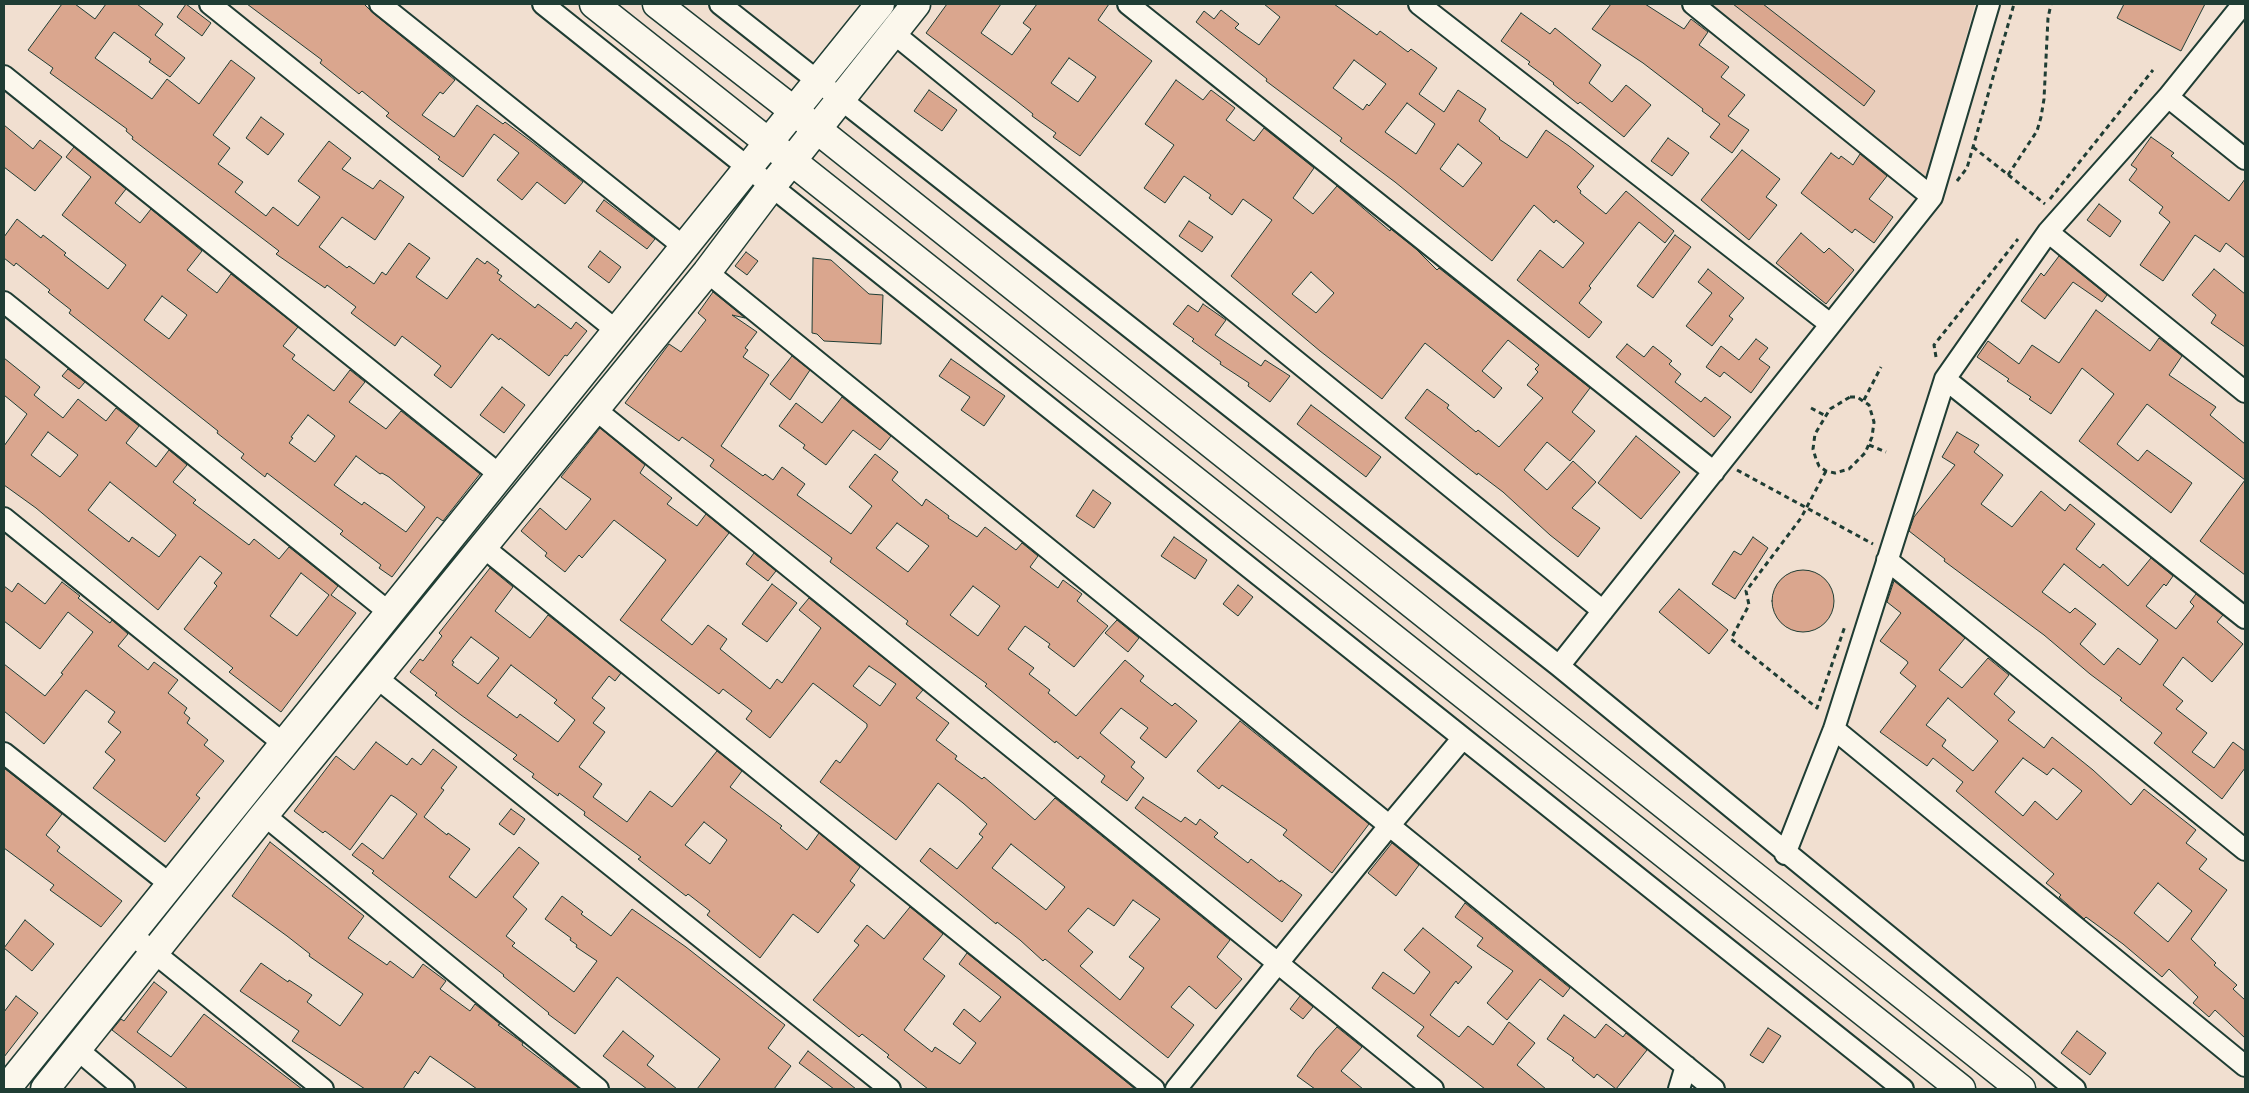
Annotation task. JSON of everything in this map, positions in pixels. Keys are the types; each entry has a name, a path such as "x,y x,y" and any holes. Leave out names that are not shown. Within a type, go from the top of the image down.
{"main road":[{"path":"594,4 1961,1089"},
{"path":"657,4 794,111 2021,1089"},
{"path":"6,1089 880,4"},
{"path":"45,1089 155,954 264,815 707,272 771,187 916,4"}],"street":[{"path":"210,4 617,331"},
{"path":"380,4 684,247"},
{"path":"543,4 749,166 771,187 1903,1089"},
{"path":"720,4 1559,666 1785,854 2075,1089"},
{"path":"1128,4 1722,470"},
{"path":"1418,4 1830,324"},
{"path":"1693,4 1932,197"},
{"path":"1559,666 1722,470 1830,324 1932,197 1989,4"},
{"path":"1785,854 1834,729 1886,560 1945,379 2048,232 2168,97 2243,4"},
{"path":"892,32 1603,611"},
{"path":"4,76 500,476"},
{"path":"2168,97 2245,159"},
{"path":"2048,232 2245,392"},
{"path":"707,272 1714,1089"},
{"path":"4,302 390,613"},
{"path":"1945,379 2245,618"},
{"path":"596,410 1433,1089"},
{"path":"4,518 284,744"},
{"path":"482,547 1154,1089"},
{"path":"1886,560 2245,850"},
{"path":"377,678 890,1089"},
{"path":"1834,729 2245,1066"},
{"path":"1176,1089 1388,826 1462,739"},
{"path":"4,752 172,885"},
{"path":"264,815 598,1089"},
{"path":"131,934 323,1089"},
{"path":"78,1050 124,1089"},
{"path":"1679,1089 1686,1066"}],"path":[{"path":"2008,175 2036,131 2041,117 2046,71 2047,26 2051,4"},
{"path":"1973,147 2046,204"},
{"path":"1864,400 1881,367"},
{"path":"1850,397 1864,400 1869,405 1874,422 1869,445 1865,453 1849,469 1835,473 1826,471 1819,466 1813,450 1815,434 1824,415 1836,404 1850,397"},
{"path":"1812,408 1824,415"},
{"path":"1869,445 1886,452"},
{"path":"1722,470 1806,508 1873,544"},
{"path":"1817,708 1731,639 1750,605 1746,591 1801,518 1826,471"}],"shaded area":[{"path":"1710,4 1975,4 1928,178"}],"building":[{"path":"62,4 75,4 95,19 106,4 137,4 163,24 155,35 185,58 170,77 149,62 151,59 114,32 95,58 152,99 167,79 199,104 231,60 255,78 213,135 230,148 218,164 243,182 235,192 266,216 273,207 298,226 320,197 298,181 329,141 351,158 342,169 373,189 380,180 404,197 375,240 342,217 319,247 347,268 349,266 374,284 382,272 386,275 409,243 430,258 416,277 447,299 477,258 485,264 487,261 499,270 497,273 502,276 499,280 535,308 538,304 571,329 576,322 587,331 549,376 500,338 499,340 492,334 451,388 434,375 441,366 402,336 395,346 351,313 356,307 327,285 325,288 276,254 279,251 132,139 133,137 126,131 127,129 50,73 53,68 28,50"},
{"path":"186,4 211,23 202,36 177,17"},
{"path":"247,4 364,4 455,80 443,94 440,92 422,115 454,137 477,105 503,124 505,122 583,182 565,204 537,182 522,200 497,180 519,153 494,134 463,177 386,116 389,113 362,91 359,94 320,63 322,60"},
{"path":"947,4 1001,4 981,33 1012,55 1031,29 1023,23 1037,4 1109,4 1098,20 1152,61 1080,156 1053,137 1056,133 1032,116 1033,114 926,33","holes":["1069,58 1096,77 1078,102 1051,83"]},
{"path":"1264,4 1334,4 1377,35 1380,31 1408,52 1411,49 1437,68 1419,94 1444,112 1458,90 1486,109 1479,121 1499,139 1527,158 1546,130 1594,166 1577,187 1581,191 1580,193 1606,214 1626,191 1674,231 1665,243 1639,222 1589,286 1591,288 1579,303 1602,322 1589,338 1517,280 1540,250 1563,268 1584,243 1556,220 1554,223 1534,205 1492,261 1395,182 1340,141 1342,138 1266,81 1267,79 1196,22 1204,11 1214,19 1221,10 1239,24 1235,28 1259,45 1280,17","holes":["1354,60 1386,84 1369,106 1367,104 1363,110 1333,88","1407,103 1435,124 1416,154 1385,132","1458,144 1482,163 1463,187 1440,169"]},
{"path":"1611,4 1645,4 1684,29 1691,19 1708,32 1699,45 1729,67 1721,77 1745,95 1728,116 1749,130 1732,153 1710,137 1720,124 1643,63 1592,29"},
{"path":"1733,4 1763,4 1875,91 1864,106"},
{"path":"2124,4 2205,4 2181,51 2117,18"},
{"path":"1521,13 1550,34 1555,28 1601,65 1589,83 1612,102 1626,85 1651,105 1624,137 1580,102 1578,104 1528,64 1530,62 1501,41"},
{"path":"1176,80 1203,100 1211,90 1235,108 1226,120 1254,141 1264,128 1314,168 1293,198 1313,214 1337,186 1390,231 1391,229 1416,249 1437,270 1439,268 1590,388 1572,412 1595,431 1570,461 1547,442 1524,470 1547,490 1573,461 1596,482 1572,508 1600,528 1578,557 1550,535 1503,492 1478,473 1477,475 1405,418 1427,389 1449,405 1447,408 1476,432 1478,430 1499,447 1543,398 1527,385 1538,372 1535,369 1539,365 1508,340 1482,371 1502,388 1494,398 1425,343 1382,399 1320,351 1231,276 1272,220 1243,199 1232,215 1209,198 1211,195 1184,176 1165,203 1144,188 1174,145 1145,124","holes":["1311,272 1334,293 1316,313 1292,294"]},
{"path":"929,90 957,110 942,131 914,111"},
{"path":"261,117 284,134 268,155 246,138"},
{"path":"4,125 33,149 40,140 62,157 35,191 4,167"},
{"path":"2151,137 2174,153 2171,156 2229,201 2245,179 2245,258 2226,243 2220,252 2195,235 2163,281 2140,265 2170,222 2159,213 2163,207 2129,180 2137,169 2131,165"},
{"path":"1668,138 1689,153 1672,176 1651,161"},
{"path":"74,147 126,189 115,203 140,223 151,209 202,251 187,270 217,293 231,274 298,327 283,346 295,355 292,359 334,391 350,370 365,382 349,402 386,429 401,411 480,474 443,521 437,517 392,577 379,568 381,565 340,534 343,531 267,473 265,477 241,458 244,454 217,433 218,431 69,313 71,310 48,292 50,290 16,263 14,266 4,258 4,237 17,219 41,238 43,235 66,253 64,255 108,289 126,265 62,215 91,177 66,157","holes":["162,296 187,315 169,339 144,320","308,415 335,436 315,462 289,443 293,438 291,437","356,456 380,474 382,473 389,477 425,507 406,532 364,502 362,505 334,485"]},
{"path":"1742,150 1780,179 1766,197 1777,205 1749,240 1701,200"},
{"path":"1831,153 1839,159 1841,156 1853,165 1860,154 1887,176 1869,199 1893,217 1874,243 1855,229 1852,233 1801,193"},
{"path":"604,200 655,239 647,249 596,211"},
{"path":"2099,204 2121,221 2110,237 2087,220"},
{"path":"1189,221 1213,237 1202,252 1179,236"},
{"path":"1801,233 1824,253 1829,248 1854,270 1826,304 1776,263"},
{"path":"1675,235 1691,247 1653,298 1637,286"},
{"path":"600,251 621,267 609,283 588,267"},
{"path":"746,252 758,261 747,275 735,266"},
{"path":"2059,256 2107,295 2102,302 2073,282 2045,319 2021,301 2041,273 2044,276"},
{"path":"813,258 831,260 869,294 883,295 881,344 824,341 817,334 812,333"},
{"path":"1708,269 1744,298 1729,316 1733,319 1712,346 1686,326 1712,293 1698,282"},
{"path":"2214,269 2245,294 2245,347 2211,323 2216,315 2192,295"},
{"path":"713,292 745,318 732,315 757,332 745,348 748,350 743,357 769,375 721,446 763,476 765,474 773,480 782,467 805,484 797,495 851,534 872,506 849,487 875,454 898,472 892,480 922,506 926,499 949,516 948,518 977,537 985,527 1016,550 1022,543 1038,556 1030,567 1058,588 1063,580 1082,594 1077,601 1108,626 1074,667 1048,647 1050,644 1025,626 1008,649 1034,668 1029,674 1050,690 1048,693 1076,716 1125,660 1144,676 1140,681 1172,706 1175,703 1197,721 1166,758 1140,738 1148,728 1121,708 1100,733 1135,762 1131,767 1144,778 1127,801 1101,782 1105,776 1080,756 1078,759 1056,741 1055,743 985,686 987,684 906,624 908,621 830,562 832,558 710,466 714,460 682,437 679,441 625,403 669,344 681,352 706,320 698,313","holes":["897,523 929,546 908,572 876,548","973,586 1000,606 978,636 950,615"]},
{"path":"1203,304 1226,320 1215,335 1261,366 1265,360 1290,376 1270,402 1248,386 1249,383 1220,364 1221,362 1192,341 1194,339 1173,324 1188,305 1198,312"},
{"path":"2096,310 2150,351 2159,338 2182,356 2169,375 2216,407 2210,415 2245,444 2245,480 2147,404 2117,444 2138,461 2147,450 2192,483 2171,513 2079,441 2114,394 2082,368 2051,414 2029,399 2031,397 2007,381 2009,379 1977,357 1988,341 2019,364 2032,345 2059,363"},
{"path":"1756,339 1768,348 1759,359 1770,367 1751,393 1724,372 1720,377 1706,367 1721,346 1739,360"},
{"path":"1627,344 1644,357 1653,346 1672,361 1669,364 1681,374 1675,382 1701,402 1705,397 1731,417 1714,437 1616,357"},
{"path":"792,356 810,370 790,400 770,384"},
{"path":"4,358 40,387 34,395 63,418 78,399 106,421 116,408 139,426 126,443 156,467 169,450 187,465 173,482 196,500 193,503 249,545 254,539 279,559 289,547 338,586 331,595 356,613 281,712 229,672 233,668 184,629 217,586 214,583 222,573 200,556 158,610 36,508 4,485 4,446 27,414 4,395","holes":["48,432 78,455 60,477 31,455","110,482 176,535 159,557 132,537 129,542 88,510","301,573 329,595 297,636 270,616"]},
{"path":"951,359 1005,396 984,426 961,410 970,397 939,376"},
{"path":"68,369 85,382 79,389 62,376"},
{"path":"502,387 525,405 504,433 480,415"},
{"path":"842,397 891,436 880,450 853,430 826,465 803,448 805,445 779,426 796,403 822,423"},
{"path":"1311,405 1381,457 1366,477 1297,424"},
{"path":"600,428 645,465 640,473 672,498 667,504 697,526 706,514 729,533 661,620 692,645 708,625 727,639 720,649 770,689 777,679 782,683 821,628 799,610 809,598 923,690 916,698 949,723 936,740 957,756 955,759 982,779 984,777 1035,820 1055,798 1230,940 1217,957 1242,979 1216,1009 1189,986 1171,1007 1194,1025 1168,1058 1045,959 1043,961 1020,940 997,922 996,924 920,861 930,848 957,869 983,837 979,834 987,824 938,783 896,840 820,782 836,760 840,763 867,727 867,724 813,683 770,738 746,719 752,711 723,689 719,694 620,620 666,560 614,520 582,558 579,555 565,572 545,556 547,553 521,531 540,508 566,530 591,499 561,477","holes":["869,666 896,684 880,706 853,686","1011,844 1065,887 1046,910 992,868","1133,900 1160,919 1129,957 1144,968 1120,1000 1080,966 1093,952 1068,931 1088,908 1114,926"]},
{"path":"1957,432 1979,445 1974,452 2003,475 1981,504 2012,527 2041,491 2065,511 2070,504 2095,524 2076,549 2100,568 2103,564 2128,586 2151,558 2173,576 2146,606 2176,629 2194,606 2190,602 2196,594 2223,615 2217,622 2243,644 2212,682 2183,657 2163,685 2183,701 2176,709 2207,733 2192,752 2214,768 2233,742 2245,751 2245,768 2222,799 2154,743 2162,733 2120,700 2122,698 2044,635 1944,561 1945,559 1909,531 1914,517 1955,465 1942,457","holes":["2064,564 2158,640 2140,665 2118,648 2104,665 2080,644 2096,624 2075,608 2070,613 2042,592"]},
{"path":"1636,436 1680,472 1641,519 1598,483"},
{"path":"2245,480 2245,575 2200,541"},
{"path":"1093,490 1111,503 1094,528 1076,516"},
{"path":"1174,537 1207,560 1195,579 1161,556"},
{"path":"1753,537 1768,548 1735,599 1712,584 1734,551 1741,555"},
{"path":"754,553 776,571 768,581 746,564"},
{"path":"490,568 513,587 495,611 530,638 548,615 621,673 615,681 609,676 592,698 605,708 593,723 605,732 579,767 602,784 593,797 627,822 650,791 672,807 717,751 742,771 730,787 782,826 780,828 807,850 819,833 860,867 850,881 855,885 818,933 793,914 760,958 707,915 710,911 688,894 686,896 638,859 641,857 584,815 585,812 559,793 558,796 532,777 534,774 513,759 517,755 435,695 437,693 410,672 420,659 423,661 442,636 439,633","holes":["471,637 499,658 478,684 452,665 454,662 452,661","511,665 557,700 554,703 575,720 558,742 520,714 517,718 487,696","704,822 727,840 710,864 685,845"]},
{"path":"1797,570 1809,570 1825,579 1832,589 1834,601 1832,613 1825,623 1809,632 1797,632 1786,627 1777,618 1772,607 1772,595 1777,584 1786,575"},
{"path":"1894,581 1965,638 1939,670 1962,688 1988,658 2009,675 1994,694 2015,712 2008,720 2044,748 2052,737 2093,770 2131,805 2144,789 2196,830 2186,843 2207,859 2199,869 2227,890 2191,939 2216,963 2214,965 2237,985 2233,989 2245,1000 2245,1038 2215,1010 2209,1017 2193,1003 2198,997 2169,969 2162,977 2123,944 2086,917 2084,919 2059,897 2061,895 2046,883 2054,874 1956,791 1963,782 1933,758 1927,766 1880,732 1916,686 1900,673 1908,663 1907,661 1880,641 1901,613 1887,602","holes":["1948,698 1998,741 1973,771 1942,746 1946,740 1926,725","2023,758 2047,775 2053,768 2082,791 2057,820 2035,801 2023,816 1995,792","2158,883 2192,911 2168,942 2134,913"]},
{"path":"62,582 80,596 78,598 110,623 112,620 128,634 118,646 148,670 154,662 178,680 168,693 187,708 184,713 190,718 187,723 208,740 204,745 224,761 196,795 200,798 165,842 93,788 115,760 105,752 121,732 108,722 115,712 86,690 44,744 4,711 4,664 45,696 93,632 68,612 40,649 4,621 4,586 12,592 18,583 45,604"},
{"path":"772,584 797,603 767,642 742,624"},
{"path":"1238,585 1253,597 1238,616 1223,604"},
{"path":"1679,589 1728,630 1709,654 1659,612"},
{"path":"1117,620 1139,638 1128,652 1105,633"},
{"path":"1240,721 1369,824 1332,873 1283,835 1287,830 1222,785 1219,789 1197,771"},
{"path":"376,742 407,765 412,758 421,765 433,749 457,767 441,788 444,790 424,817 447,835 448,833 470,849 449,877 476,898 519,847 539,863 513,897 527,909 506,936 515,943 512,946 574,992 597,961 576,947 577,945 570,940 571,938 545,919 562,896 583,912 581,914 611,936 632,909 686,947 785,1025 768,1048 791,1066 774,1089 697,1089 720,1059 617,977 575,1034 548,1014 504,975 372,873 374,871 352,855 362,843 383,859 417,814 391,795 350,850 294,811 336,756 354,770"},
{"path":"4,768 62,814 46,835 60,847 57,851 122,901 101,927 50,890 54,885 4,848"},
{"path":"1143,797 1181,822 1185,817 1196,825 1200,819 1218,833 1214,837 1248,863 1251,859 1280,882 1281,880 1302,895 1282,922 1135,808"},
{"path":"511,809 525,819 514,835 499,824"},
{"path":"270,842 364,916 348,938 387,965 390,961 413,978 423,964 446,981 440,989 470,1011 475,1004 500,1024 498,1025 523,1043 522,1045 580,1089 477,1089 430,1056 418,1074 415,1071 403,1089 365,1089 292,1041 299,1031 240,991 261,963 288,982 289,980 312,995 307,1002 340,1026 363,994 309,956 310,954 287,936 232,896"},
{"path":"1392,843 1419,865 1396,896 1368,873"},
{"path":"1465,903 1570,988 1563,997 1540,979 1507,1020 1487,1003 1513,971 1477,946 1483,938 1455,917"},
{"path":"910,907 943,934 923,959 945,976 904,1030 932,1052 935,1047 960,1064 976,1043 953,1024 964,1009 980,1022 1001,997 959,964 967,953 1135,1089 928,1089 887,1057 889,1055 862,1034 859,1037 813,1000 859,945 854,941 867,925 884,939"},
{"path":"25,920 54,944 32,971 4,948"},
{"path":"1423,928 1472,967 1458,984 1456,981 1430,1015 1459,1037 1468,1026 1493,1045 1509,1022 1535,1043 1517,1065 1546,1089 1485,1089 1417,1036 1424,1027 1372,988 1383,972 1414,994 1430,972 1404,950"},
{"path":"154,982 167,992 137,1032 171,1057 204,1014 302,1089 188,1089 112,1030 121,1019 124,1021"},
{"path":"16,996 38,1013 4,1057 4,1012"},
{"path":"1300,996 1313,1007 1303,1019 1290,1009"},
{"path":"1564,1015 1595,1038 1606,1024 1623,1037 1626,1033 1647,1050 1616,1089 1597,1074 1594,1078 1572,1060 1574,1058 1547,1039"},
{"path":"1337,1027 1362,1047 1341,1071 1363,1089 1315,1089 1297,1076 1316,1050"},
{"path":"1768,1028 1781,1036 1763,1063 1750,1055"},
{"path":"623,1031 654,1056 647,1065 677,1089 647,1089 603,1056"},
{"path":"2077,1031 2106,1053 2090,1075 2061,1053"},
{"path":"808,1051 856,1089 834,1089 799,1063"}]}
